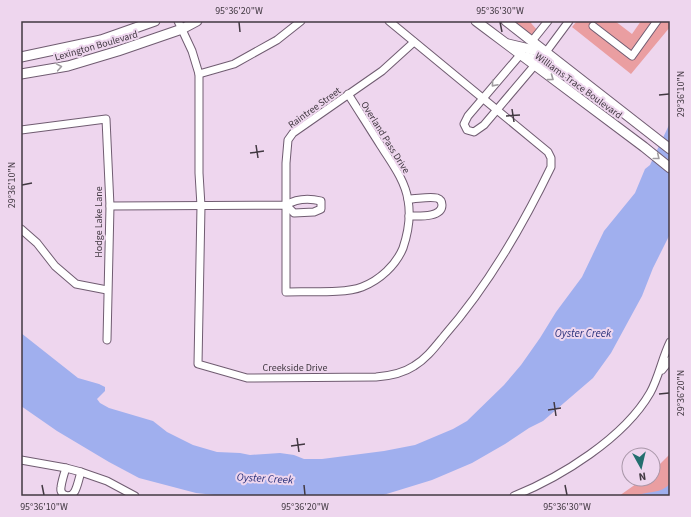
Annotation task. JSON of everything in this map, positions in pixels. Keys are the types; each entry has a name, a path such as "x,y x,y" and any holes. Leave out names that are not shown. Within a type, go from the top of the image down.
{"main road":[{"name":"Lexington Boulevard","path":"21,57 101,40 155,21"},
{"name":"Lexington Boulevard","path":"21,74 68,66 118,52 180,25 197,21"},
{"name":"Williams Trace Boulevard","path":"476,21 670,168"},
{"name":"Williams Trace Boulevard","path":"506,21 670,149"},
{"path":"504,43 546,52"},
{"path":"520,55 546,64 558,71 575,75"}],"street":[{"path":"199,74 234,64 277,40 301,21"},
{"path":"389,21 497,110"},
{"path":"532,41 548,21"},
{"path":"546,52 569,21"},
{"path":"593,26 632,56 657,21"},
{"name":"Creekside Drive","path":"180,25 192,51 199,74 199,174 201,206 198,364 246,378 376,377 404,371 415,366 427,355 454,324 486,281 509,246 551,167 548,152 497,110"},
{"name":"Raintree Street","path":"286,292 286,163 288,140 293,133 382,71 414,42"},
{"path":"520,55 482,98 465,120 464,124 467,130 474,132 478,130 534,66"},
{"name":"Overland Pass Drive","path":"286,292 348,290 362,287 381,276 392,266 400,253 406,236 409,216 408,199 404,184 348,94"},
{"name":"Hodge Lake Lane","path":"21,130 106,119 110,206 106,340"},
{"path":"408,199 435,197 442,202 440,211 434,214 409,216"},
{"path":"110,206 286,205"},
{"path":"21,229 37,243 56,266 76,284 107,290"},
{"path":"514,496 533,488 566,470 610,439 634,416 650,393 670,342"},
{"path":"659,373 670,360"},
{"path":"21,460 81,472 107,481 136,496"},
{"path":"66,468 60,488 61,493 64,496 70,496 74,492 81,472"}],"shaded area":[{"path":"510,21 532,21 531,23 537,30 531,37"},
{"path":"577,21 615,21 632,34 641,21 670,21 670,27 631,74 572,27"},
{"path":"670,454 670,496 619,496 632,487 661,487 661,463"}],"water":[{"name":"Oyster Creek","path":"670,123 670,234 653,268 642,296 611,353 593,378 543,421 472,463 432,480 380,496 224,496 196,493 139,478 57,431 21,406 21,333 78,378 105,387 105,391 97,399 100,403 109,408 153,421 167,432 193,445 217,452 250,455 280,453 294,455 304,459 322,459 384,451 415,445 453,429 467,421 504,385 521,365 556,312 582,277 604,231 635,193 645,169 650,165"},
{"path":"670,483 670,496 635,496 659,491 667,487"}]}
